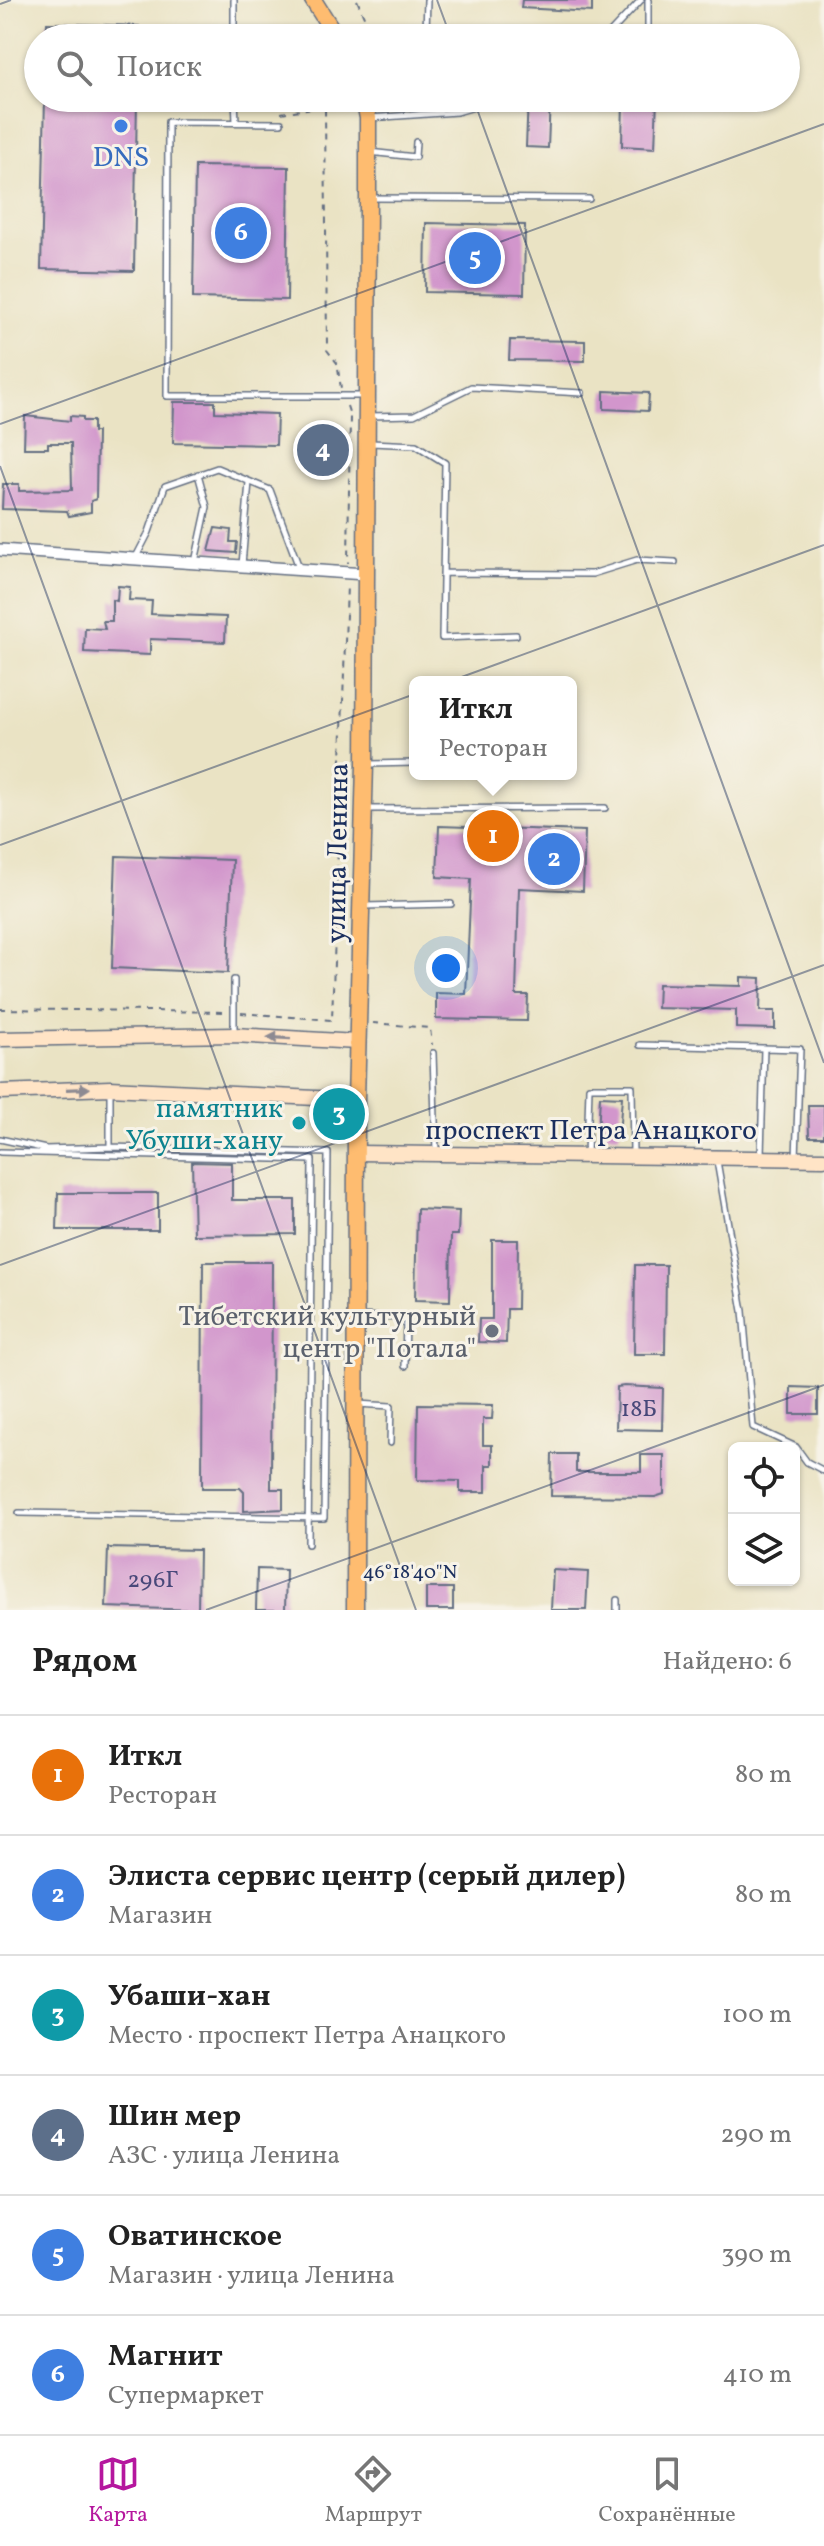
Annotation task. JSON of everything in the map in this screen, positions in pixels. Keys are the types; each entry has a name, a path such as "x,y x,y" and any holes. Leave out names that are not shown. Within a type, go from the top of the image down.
{"main road":[{"path":"313,0 328,24"},
{"name":"улица Ленина","path":"355,1610 356,1100 365,764 367,112"},
{"path":"0,1039 234,1035 357,1042"},
{"path":"0,1092 110,1088 356,1100"},
{"name":"проспект Петра Анацкого","path":"357,1153 824,1159"}],"street":[{"path":"0,550 365,574"}],"lane":[{"path":"234,0 234,24"},
{"path":"426,24 427,0"},
{"path":"618,24 641,0"},
{"path":"648,0 648,24"},
{"path":"236,112 236,122"},
{"path":"368,118 457,112"},
{"path":"281,123 168,122 167,396 366,396"},
{"path":"368,152 415,157 416,142"},
{"path":"368,198 589,199"},
{"path":"365,416 414,415 471,387 582,393"},
{"path":"366,443 416,445 445,463 442,638 516,635"},
{"path":"134,560 149,532 165,486 217,468 270,490 301,571"},
{"path":"195,564 207,507 198,474"},
{"path":"242,567 249,482"},
{"path":"443,573 592,574 637,560 675,562"},
{"path":"365,764 409,763"},
{"path":"363,809 605,808"},
{"path":"361,906 451,904"},
{"path":"234,980 234,1035"},
{"path":"640,1045 800,1049 796,1158"},
{"path":"761,1156 764,1048"},
{"path":"433,1053 437,1154"},
{"path":"587,1156 589,1087 632,1087 633,1156"},
{"path":"110,1088 110,1147"},
{"path":"0,1139 46,1149 110,1147 328,1153 324,1518 19,1513"},
{"path":"0,1152 312,1160 308,1544"},
{"path":"717,1157 743,1311 753,1427 796,1447 807,1462 824,1471"},
{"path":"356,1316 406,1318 405,1366"},
{"path":"356,1404 391,1406 390,1443"},
{"path":"617,1600 617,1610"}],"path":[{"path":"357,0 367,24"},
{"path":"281,113 287,112"},
{"path":"325,112 327,350 337,363 350,415 348,573 332,1020"},
{"path":"0,1009 234,1012 344,1021"},
{"path":"372,1023 430,1028 433,1053"}],"building":[{"path":"522,0 592,0 592,12 521,8"},
{"path":"45,112 137,112 134,271 41,269"},
{"path":"527,112 549,112 548,148 526,147"},
{"path":"623,112 656,112 655,148 622,146"},
{"path":"195,166 289,167 287,300 193,298"},
{"path":"426,223 525,225 524,294 425,292"},
{"path":"510,340 585,341 585,361 509,360"},
{"path":"604,391 649,393 648,411 604,409"},
{"path":"174,402 215,402 215,412 277,414 276,445 173,443"},
{"path":"25,416 70,421 70,416 93,421 93,432 97,432 96,499 91,501 91,512 69,516 67,511 2,509 3,484 19,484 19,491 72,490 71,443 48,443 48,448 24,448"},
{"path":"215,528 231,530 230,542 237,542 236,553 209,551"},
{"path":"118,586 130,587 129,600 152,601 151,614 226,617 225,642 150,639 150,655 84,652 85,628 105,629 103,621 112,621 112,600 117,601"},
{"path":"439,826 585,831 583,891 519,888 516,995 528,995 527,1021 436,1019 436,993 466,994 471,879 437,877"},
{"path":"116,856 232,860 228,973 112,968"},
{"path":"741,977 761,978 760,1011 775,1011 775,1029 736,1028 736,1010 657,1008 658,984 741,986"},
{"path":"600,1096 622,1097 619,1135 598,1134"},
{"path":"808,1105 824,1105 824,1137 809,1137"},
{"path":"192,1162 232,1163 232,1200 295,1200 295,1234 194,1235"},
{"path":"58,1193 158,1193 158,1230 57,1230"},
{"path":"417,1209 459,1211 458,1235 451,1235 450,1301 415,1300"},
{"path":"492,1240 518,1240 517,1309 507,1309 506,1343 478,1342 479,1319 492,1319"},
{"path":"203,1262 272,1262 271,1489 283,1489 283,1509 244,1511 244,1492 240,1488 202,1488"},
{"path":"635,1265 666,1265 665,1354 634,1354"},
{"path":"617,1387 663,1388 662,1430 616,1429"},
{"path":"791,1387 818,1388 818,1414 791,1414"},
{"path":"418,1404 493,1405 492,1419 483,1419 483,1445 492,1445 492,1465 486,1465 486,1492 460,1492 460,1481 417,1480"},
{"path":"552,1454 576,1454 576,1472 641,1472 641,1455 664,1455 664,1494 655,1497 551,1496"},
{"path":"108,1548 199,1550 198,1610 106,1607"},
{"path":"257,1569 286,1570 285,1610 256,1610"},
{"path":"553,1570 588,1572 586,1610 551,1610"},
{"path":"426,1588 453,1588 453,1610 426,1610"}],"place":[{"name":"DNS","path":"121,126"},
{"name":"Магнит","path":"241,233"},
{"name":"Оватинское","path":"475,258"},
{"name":"Шин мер","path":"323,450"},
{"name":"Иткл","path":"493,836"},
{"name":"Элиста сервис центр (серый дилер)","path":"554,859"},
{"name":"Убаши-хан","path":"339,1114"},
{"name":"памятник Убуши-хану","path":"299,1123"},
{"name":"Тибетский культурный центр \"Потала\"","path":"492,1331"}]}
